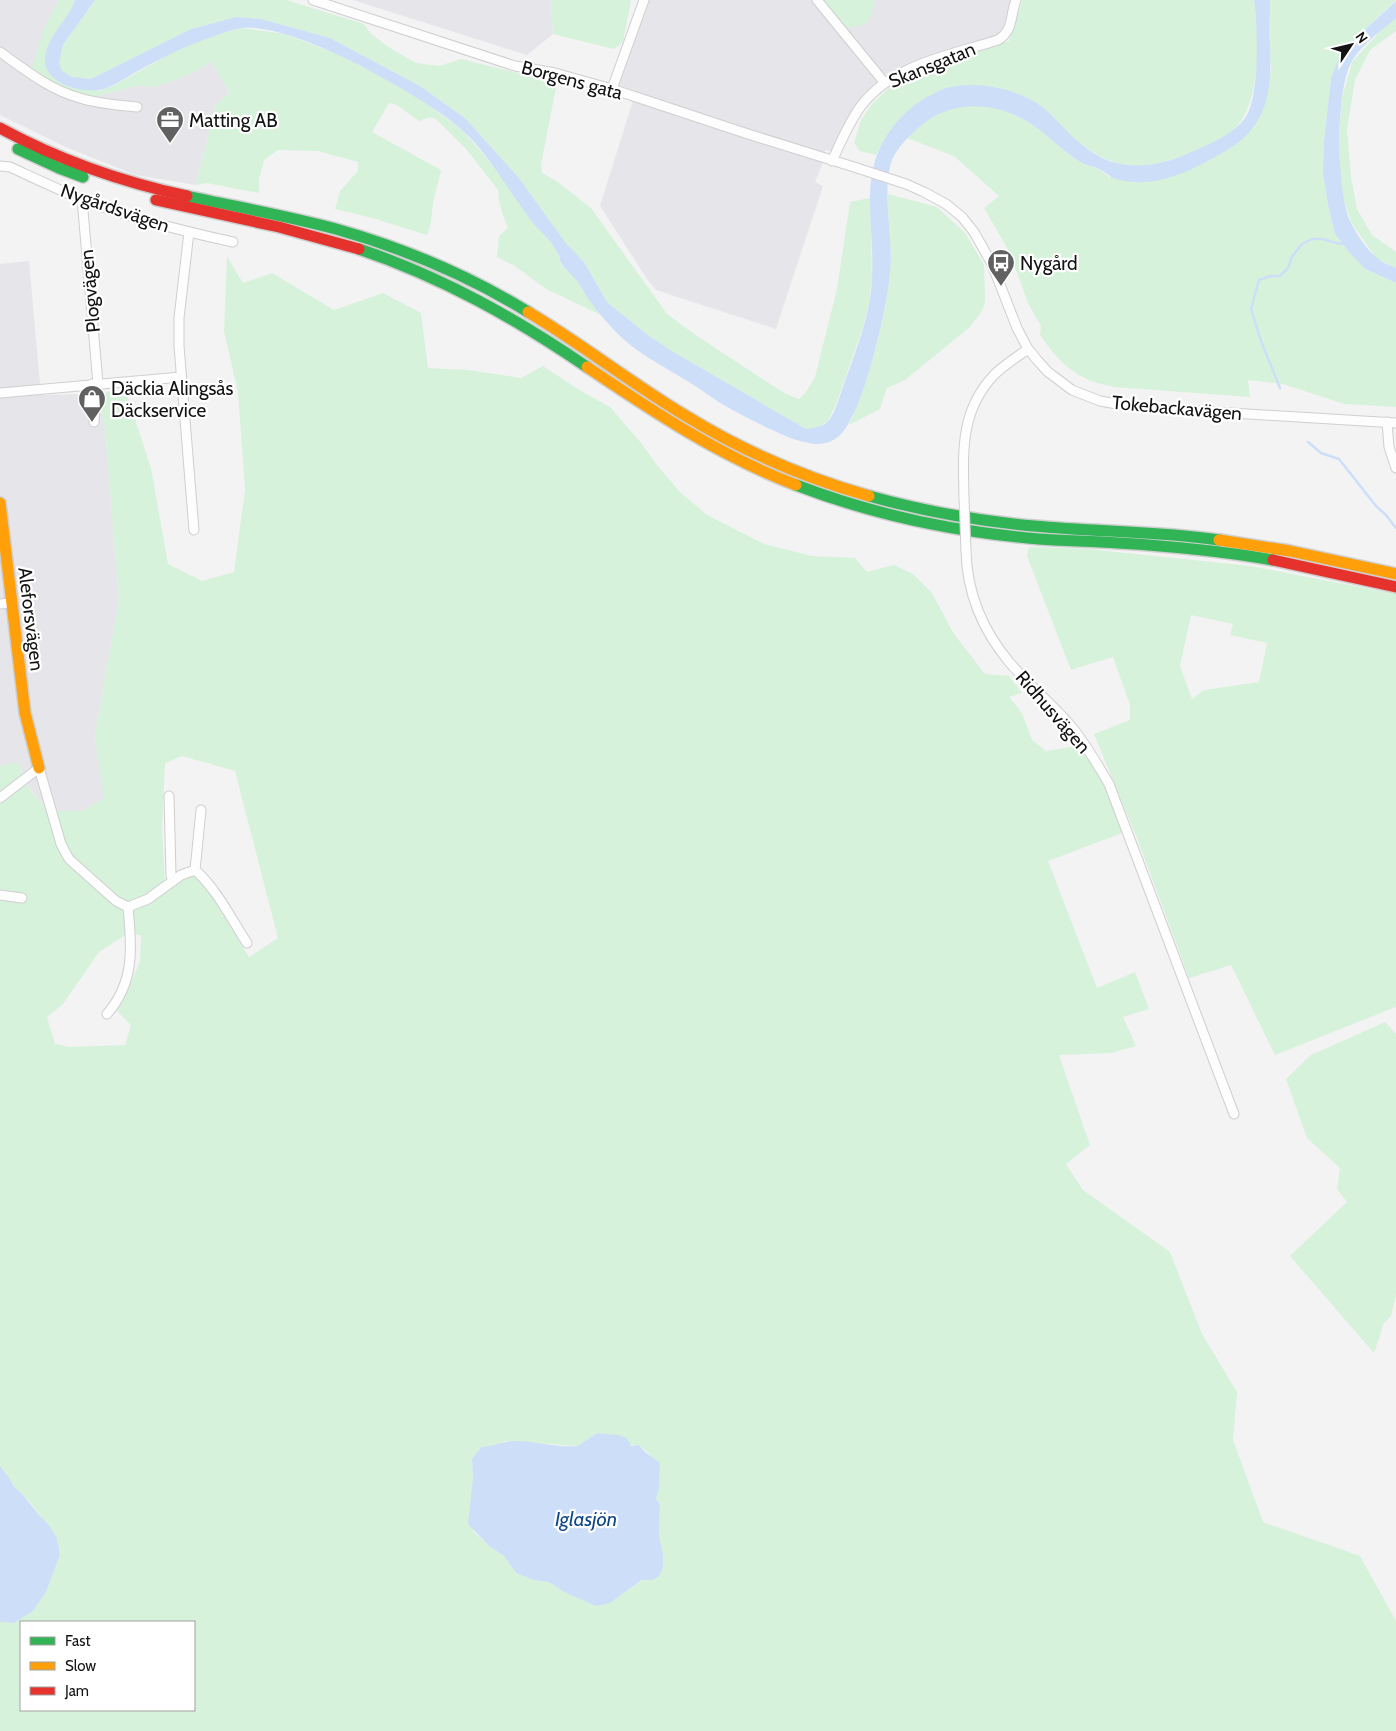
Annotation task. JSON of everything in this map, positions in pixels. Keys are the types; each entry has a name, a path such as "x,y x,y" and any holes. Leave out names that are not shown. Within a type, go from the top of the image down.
{"main road":[{"path":"0,128 66,159 115,177 166,191 254,209 339,230 392,247 458,274 520,306 702,426 763,458 840,488 910,507 1004,523 1179,535 1256,544 1396,574"},
{"path":"0,141 59,168 109,187 163,202 340,242 390,259 452,286 505,313 662,417 713,446 754,467 805,489 837,500 895,517 928,524 1025,538 1131,543 1215,551 1294,564 1396,587"},
{"name":"Aleforsvägen","path":"0,503 6,603 25,713 39,768"}],"street":[{"name":"Borgens gata","path":"313,0 515,66 555,73 612,89 832,160"},
{"path":"612,89 644,0"},
{"path":"817,0 884,82"},
{"name":"Skansgatan","path":"832,160 858,110 884,82 903,72 948,54 998,40 1010,28 1016,0"},
{"path":"0,52 58,90 79,98 137,107"},
{"name":"Tokebackavägen","path":"832,160 906,184 946,204 962,217 974,232 992,264 1017,328 1028,349 1048,372 1072,390 1094,399 1134,408 1391,422"},
{"name":"Nygårdsvägen","path":"0,166 10,167 82,199 189,232 233,242"},
{"name":"Plogvägen","path":"82,199 95,384 94,422"},
{"path":"189,232 179,318 181,377 194,530"},
{"name":"Ridhusvägen","path":"1028,349 996,373 975,402 967,421 963,452 966,551 970,586 977,610 986,628 1010,664 1070,726 1090,752 1109,784 1234,1114"},
{"path":"0,393 181,377"},
{"path":"1391,422 1390,447 1396,468"},
{"path":"0,798 39,768"},
{"name":"Aleforsvägen","path":"39,768 61,844 69,859 116,901 128,906"},
{"path":"169,796 171,875 173,881"},
{"path":"194,870 201,810"},
{"path":"107,1014 122,993 130,967 128,906 148,899 181,875 194,870"},
{"path":"194,870 222,904 247,943"},
{"path":"0,895 22,898"}],"shaded area":[{"path":"0,0 59,0 44,29 94,97 135,86 155,87 193,73 211,61 229,92 216,105 196,185 136,175 68,148 0,115"},
{"path":"353,0 551,0 553,34 527,55"},
{"path":"648,0 823,0 847,28 870,17 875,0 1010,0 1008,23 1000,37 884,75 854,110 831,151 825,150 822,165 815,182 823,186 776,329 656,290 600,206 636,91 619,85"},
{"path":"29,261 41,395 97,394 105,428 119,600 95,736 105,798 82,811 48,811 28,786 18,762 0,766 0,264"}],"green space":[{"path":"59,0 75,0 52,39 46,67 99,91 115,85 184,46 242,28 285,34 340,55 401,88 427,104 464,132 485,156 556,249 561,264 578,282 601,315 546,289 515,266 497,257 499,236 508,228 502,213 498,190 467,150 436,119 429,117 420,121 393,104 389,103 372,132 441,170 427,235 335,209 340,191 358,171 358,162 318,151 278,150 264,160 259,179 259,193 207,183 196,185 216,105 229,92 211,61 193,73 155,87 135,86 94,97 73,91 54,83 32,68 44,29"},
{"path":"95,0 286,0 364,24 371,34 416,63 439,66 461,59 551,81 556,88 541,164 542,173 555,180 591,208 667,314 784,393 799,399 806,392 815,377 837,289 850,202 870,198 872,278 869,303 863,327 837,402 828,421 817,428 806,429 672,351 649,336 607,302 584,262 565,242 519,178 465,118 420,86 330,38 261,19 236,17 191,29 91,79 72,77 62,71 59,63 63,45"},
{"path":"551,0 631,0 623,42 614,49 553,34"},
{"path":"823,0 875,0 866,24 847,28"},
{"path":"1022,0 1254,0 1257,32 1256,67 1254,85 1244,116 1230,133 1190,153 1154,164 1129,166 1113,162 1091,151 1066,131 1047,111 1033,101 996,87 886,136 876,155 860,151 854,143 861,120 872,104 888,89 910,73 1009,41"},
{"path":"1270,0 1396,0 1364,30 1338,60 1331,78 1324,141 1323,173 1335,234 1365,269 1396,283 1396,407 1344,404 1283,384 1248,380 1250,397 1114,387 1080,375 1071,370 1055,355 1040,335 1041,326 1028,303 1010,253 984,208 999,196 954,156 907,138 926,122 950,109 963,106 989,107 1025,120 1042,131 1064,151 1084,164 1100,170 1109,177 1200,165 1241,140 1271,72"},
{"path":"1396,19 1396,31 1370,50 1355,80 1347,129 1351,177 1357,209 1372,235 1396,252 1396,268 1376,258 1351,222 1342,193 1340,121 1342,98 1352,62 1384,27"},
{"path":"888,194 937,207 965,233 984,265 985,301 982,311 970,327 905,380 887,388 880,409 849,425 863,390 885,311 891,254"},
{"path":"227,256 243,283 272,273 334,310 383,293 421,313 428,368 468,370 521,378 543,366 610,407 679,491 707,515 764,544 812,556 855,558 867,572 894,565 913,574 932,593 954,634 985,674 1009,676 1022,693 1009,697 1022,713 1032,740 1046,751 1072,747 1083,748 1105,786 1125,832 1048,861 1097,988 1135,972 1149,1009 1123,1017 1136,1046 1111,1053 1059,1055 1090,1145 1066,1164 1083,1190 1170,1252 1202,1334 1237,1392 1233,1440 1263,1522 1360,1556 1396,1621 1396,1731 0,1731 0,1622 14,1623 33,1611 46,1592 60,1555 57,1538 30,1502 14,1487 0,1466 0,766 18,762 28,787 48,811 82,811 104,798 95,736 119,600 105,428 97,394 125,389 151,468 168,564 202,581 234,572 245,490 238,392 224,331","holes":["182,756 235,771 278,938 249,957 199,876 184,869 165,882 162,828 165,763","127,934 141,935 140,961 117,1011 131,1025 125,1045 70,1047 55,1044 47,1017 63,1004 99,952","597,1433 603,1433 628,1444 639,1445 651,1456 657,1466 659,1482 656,1499 660,1504 659,1535 661,1542 653,1580 643,1580 610,1603 564,1592 549,1582 534,1580 516,1573 504,1556 489,1546 473,1531 472,1459 481,1447 491,1447 505,1441 578,1446"]},
{"path":"1029,547 1088,549 1250,566 1396,594 1396,1007 1275,1055 1231,965 1189,978 1137,838 1094,734 1130,720 1130,705 1113,657 1071,670 1027,556","holes":["1191,615 1233,624 1230,635 1267,643 1259,682 1204,690 1192,699 1180,666"]},
{"path":"1385,1022 1396,1034 1396,1294 1391,1316 1384,1323 1374,1353 1290,1256 1347,1202 1337,1189 1340,1168 1307,1138 1286,1079 1311,1055"}],"water":[{"path":"75,0 95,0 63,45 59,63 62,71 72,77 91,79 191,29 236,17 261,19 330,38 420,86 465,118 519,178 565,242 584,262 607,302 649,336 672,351 806,429 821,426 831,416 838,403 858,345 871,291 870,200 871,181 875,163 881,145 892,128 915,105 947,88 972,85 998,88 1011,91 1035,102 1047,111 1078,142 1108,161 1125,165 1164,162 1182,156 1220,138 1234,129 1245,118 1253,95 1257,61 1254,0 1270,0 1270,79 1266,100 1258,120 1237,144 1184,172 1151,182 1114,178 1097,168 1084,164 1037,128 1010,113 995,109 980,106 950,110 936,115 923,124 901,145 892,160 889,172 890,273 885,309 865,383 849,424 840,435 829,442 815,444 786,436 736,412 627,343 594,307 562,264 554,246 532,222 478,146 451,121 413,95 333,52 286,34 256,28 236,29 195,43 104,89 76,89 66,86 51,75 46,67 45,58 50,43"},
{"path":"1396,1 1396,19 1366,44 1352,61 1346,75 1340,117 1340,166 1342,189 1351,223 1372,254 1396,268 1396,283 1365,269 1335,234 1323,173 1324,141 1331,78 1338,60 1347,46"},
{"name":"Iglasjön","path":"597,1433 627,1438 631,1446 639,1445 660,1463 659,1488 656,1499 660,1504 659,1535 663,1567 659,1576 653,1580 642,1580 610,1603 596,1606 564,1592 549,1582 534,1580 516,1573 504,1556 489,1546 468,1524 473,1478 472,1459 481,1447 515,1441 578,1446"},
{"path":"0,1466 14,1487 48,1524 57,1538 60,1555 46,1592 33,1611 14,1623 0,1622"}],"waterway":[{"path":"1280,388 1261,341 1251,309 1259,280 1270,276 1280,276 1288,268 1292,257 1302,244 1312,239 1323,239 1344,244"},
{"path":"1308,442 1321,453 1339,459 1396,528"}],"traffic: fast":[{"path":"18,149 83,177"},
{"path":"187,196 318,224 386,245 459,274 528,312"},
{"path":"359,249 420,272 477,300 533,332 587,367"},
{"path":"796,485 825,496 915,521 977,532 1039,539 1176,547 1273,560"},
{"path":"869,496 930,511 1013,524 1219,540"}],"traffic: slow":[{"path":"528,312 666,404 730,441 798,472 869,496"},
{"path":"587,367 714,447 796,485"},
{"path":"0,503 25,713 39,768"},
{"path":"1219,540 1290,551 1396,574"}],"traffic: jam":[{"path":"0,128 22,140 91,169 187,196"},
{"path":"156,200 279,227 359,249"},
{"path":"1273,560 1396,587"}],"place":[{"name":"Matting AB","path":"170,144"},
{"name":"Nygård","path":"1001,287"},
{"name":"Däckia Alingsås Däckservice","path":"92,423"}]}
